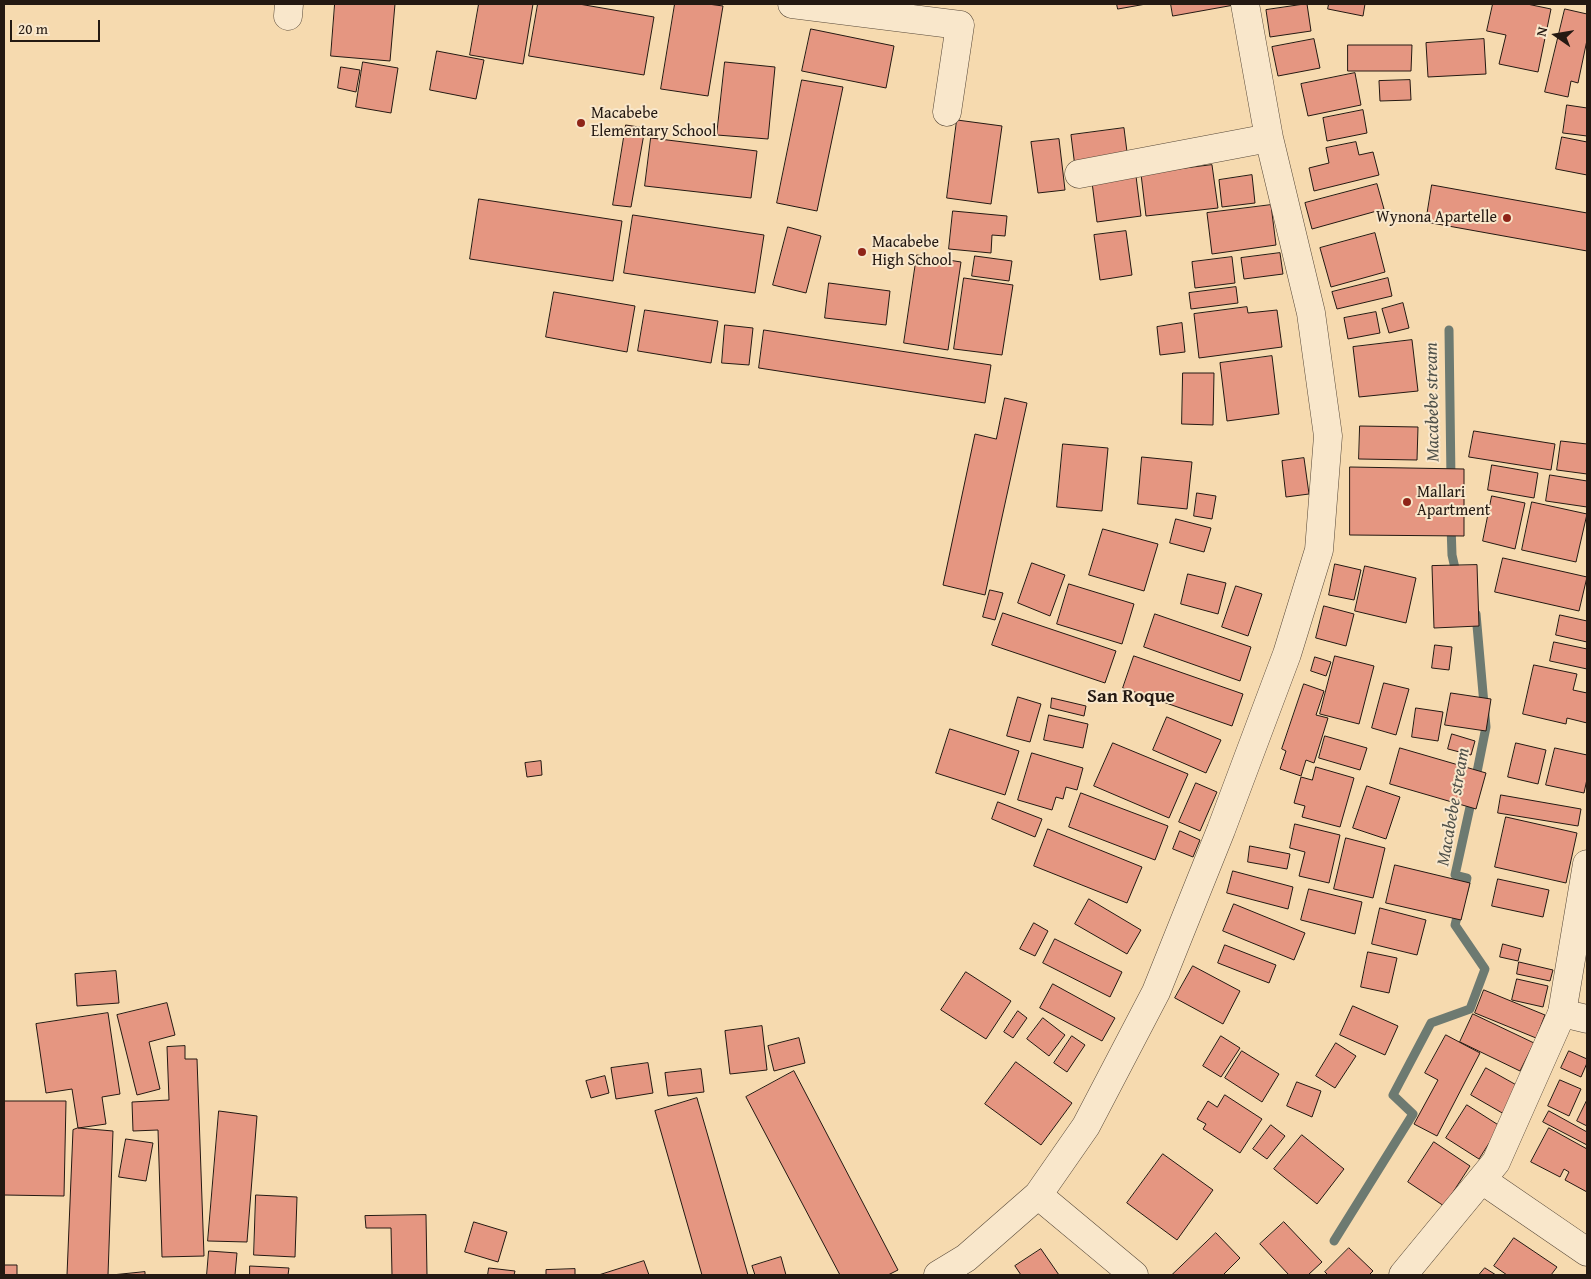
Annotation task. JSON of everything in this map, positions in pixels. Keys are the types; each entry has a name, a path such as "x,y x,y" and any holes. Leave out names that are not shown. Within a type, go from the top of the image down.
{"street":[{"path":"792,4 874,9 960,25 947,112"},
{"path":"938,1275 966,1258 1038,1195 1086,1126 1156,992 1221,830 1280,672 1319,550 1328,436 1311,313 1269,138 1245,4"},
{"path":"1079,174 1269,138"},
{"path":"1403,1275 1496,1162 1575,1016 1587,864"},
{"path":"1482,1180 1587,1252"},
{"path":"1038,1195 1134,1275"}],"building":[{"path":"335,4 395,4 390,61 331,56"},
{"path":"479,4 533,4 523,64 470,55"},
{"path":"538,4 579,4 654,17 644,75 529,56"},
{"path":"675,4 723,6 708,96 661,89"},
{"path":"1117,4 1146,4 1118,9"},
{"path":"1171,4 1234,4 1234,5 1173,16"},
{"path":"1307,4 1311,31 1270,37 1266,10"},
{"path":"1329,4 1365,4 1363,16 1328,9"},
{"path":"1493,4 1527,4 1551,9 1538,72 1499,64 1506,35 1487,31"},
{"path":"1565,9 1587,14 1587,40 1578,83 1571,81 1568,97 1545,92"},
{"path":"811,29 894,46 886,88 802,71"},
{"path":"1314,39 1320,68 1278,76 1272,47"},
{"path":"1484,39 1486,74 1428,77 1426,43"},
{"path":"1348,45 1412,45 1411,71 1348,71"},
{"path":"437,51 484,60 476,99 430,90"},
{"path":"363,62 398,68 391,113 356,107"},
{"path":"725,62 775,67 768,139 717,135"},
{"path":"341,67 360,70 356,92 338,88"},
{"path":"1355,73 1361,105 1308,116 1301,84"},
{"path":"802,80 843,87 817,211 777,203"},
{"path":"1410,80 1411,100 1380,101 1379,81"},
{"path":"1567,105 1587,108 1587,136 1563,133"},
{"path":"1363,110 1367,133 1327,141 1323,118"},
{"path":"957,120 1002,126 991,204 947,198"},
{"path":"626,125 645,128 631,207 613,205"},
{"path":"1124,128 1128,160 1075,167 1071,135"},
{"path":"1562,137 1587,142 1587,175 1556,169"},
{"path":"651,138 757,151 751,198 645,186"},
{"path":"1059,139 1065,190 1038,193 1031,142"},
{"path":"1356,142 1359,155 1373,152 1379,175 1314,191 1309,168 1329,163 1326,148"},
{"path":"1212,165 1218,208 1146,216 1141,174"},
{"path":"1252,175 1255,203 1222,207 1219,180"},
{"path":"1136,176 1141,216 1097,222 1092,182"},
{"path":"1377,184 1384,209 1312,229 1305,203"},
{"name":"Wynona Apartelle","path":"1432,185 1587,213 1587,251 1426,222"},
{"path":"479,199 622,221 613,281 470,259"},
{"path":"1271,205 1276,245 1212,254 1207,213"},
{"path":"953,211 1007,216 1005,236 992,235 991,253 949,249"},
{"path":"633,215 764,235 755,293 624,273"},
{"path":"788,227 821,236 806,293 773,285"},
{"path":"1126,231 1132,275 1100,280 1094,235"},
{"path":"1375,233 1385,272 1331,287 1320,248"},
{"path":"1280,253 1283,274 1244,279 1241,258"},
{"path":"917,255 961,262 948,350 904,343"},
{"path":"975,256 1012,261 1009,281 972,276"},
{"path":"1232,257 1235,283 1195,288 1192,262"},
{"path":"964,278 1013,285 1002,355 954,349"},
{"path":"1388,278 1392,296 1337,309 1332,292"},
{"path":"829,283 890,291 886,325 825,318"},
{"path":"1236,287 1238,303 1191,309 1189,293"},
{"path":"554,292 635,306 627,352 546,337"},
{"path":"1403,303 1409,328 1389,333 1382,309"},
{"path":"1247,307 1248,313 1277,310 1282,347 1199,358 1194,314"},
{"path":"645,310 718,321 711,363 638,351"},
{"path":"1376,312 1380,333 1348,339 1344,318"},
{"path":"1182,323 1185,352 1160,355 1157,327"},
{"path":"725,325 753,328 749,365 722,363"},
{"path":"764,330 991,365 985,403 759,368"},
{"path":"1412,340 1418,391 1359,397 1353,347"},
{"path":"1272,356 1279,414 1227,421 1220,363"},
{"path":"1183,373 1214,373 1213,425 1182,424"},
{"path":"1005,398 1027,403 985,595 943,585 975,434 996,439"},
{"path":"1360,426 1418,427 1417,460 1359,459"},
{"path":"1474,431 1555,444 1551,470 1469,457"},
{"path":"1561,441 1587,444 1587,474 1557,470"},
{"path":"1063,444 1108,448 1102,511 1057,507"},
{"path":"1142,457 1192,462 1187,509 1138,504"},
{"path":"1304,458 1309,494 1286,497 1282,461"},
{"path":"1492,465 1538,473 1534,498 1488,490"},
{"name":"Mallari Apartment","path":"1350,467 1464,469 1464,536 1350,535"},
{"path":"1550,475 1587,481 1587,507 1546,501"},
{"path":"1197,493 1216,496 1212,519 1194,516"},
{"path":"1492,496 1525,503 1515,549 1483,541"},
{"path":"1532,502 1587,514 1576,562 1522,550"},
{"path":"1176,519 1211,528 1204,552 1170,543"},
{"path":"1103,529 1158,544 1144,591 1089,575"},
{"path":"1503,558 1587,577 1579,611 1495,592"},
{"path":"1032,563 1065,575 1050,616 1018,603"},
{"path":"1335,564 1361,570 1354,600 1329,595"},
{"path":"1477,565 1479,626 1434,628 1432,566"},
{"path":"1365,566 1416,578 1406,623 1355,611"},
{"path":"1188,574 1226,583 1218,614 1181,604"},
{"path":"1069,584 1134,604 1122,644 1057,624"},
{"path":"1236,586 1262,594 1248,636 1222,627"},
{"path":"990,590 1003,593 995,620 983,617"},
{"path":"1324,606 1354,614 1346,646 1316,638"},
{"path":"1003,613 1116,651 1105,683 992,645"},
{"path":"1155,614 1251,647 1240,681 1144,647"},
{"path":"1560,615 1587,621 1587,642 1556,635"},
{"path":"1554,642 1587,649 1587,669 1550,661"},
{"path":"1435,645 1452,647 1449,670 1432,668"},
{"path":"1134,656 1243,694 1232,726 1123,688"},
{"path":"1335,656 1374,666 1359,724 1320,714"},
{"path":"1315,657 1331,662 1326,676 1311,671"},
{"path":"1534,665 1577,674 1573,690 1587,693 1587,723 1567,718 1566,724 1523,714"},
{"path":"1384,683 1409,689 1396,735 1372,728"},
{"path":"1304,684 1324,691 1316,715 1328,718 1314,763 1306,760 1301,776 1280,769 1286,751 1282,749"},
{"path":"1451,693 1491,699 1486,731 1445,725"},
{"path":"1018,697 1041,704 1030,742 1007,736"},
{"path":"1052,698 1086,706 1084,716 1051,708"},
{"path":"1416,708 1443,712 1438,741 1412,737"},
{"path":"1049,715 1088,724 1083,748 1044,740"},
{"path":"1167,717 1221,740 1206,773 1153,750"},
{"path":"950,729 1019,751 1005,795 936,773"},
{"path":"1452,734 1475,741 1471,755 1448,749"},
{"path":"1325,736 1367,748 1360,770 1319,758"},
{"path":"1113,743 1188,774 1169,818 1094,786"},
{"path":"1516,743 1546,750 1538,784 1508,777"},
{"path":"1400,748 1486,773 1476,809 1390,784"},
{"path":"1555,748 1587,755 1587,779 1584,793 1546,785"},
{"path":"1032,753 1083,768 1077,790 1066,787 1063,799 1056,797 1052,810 1018,800"},
{"path":"541,761 542,775 527,777 525,763"},
{"path":"1316,767 1354,778 1340,827 1302,817 1305,806 1294,803 1301,777 1312,780"},
{"path":"1196,783 1217,792 1200,831 1179,822"},
{"path":"1367,786 1400,797 1386,839 1353,828"},
{"path":"1081,793 1168,826 1155,860 1069,827"},
{"path":"1501,795 1581,809 1578,826 1498,813"},
{"path":"998,802 1042,819 1035,837 992,819"},
{"path":"1506,817 1577,833 1566,883 1495,867"},
{"path":"1295,824 1340,835 1329,883 1299,876 1305,852 1290,848"},
{"path":"1048,829 1142,867 1127,903 1034,866"},
{"path":"1180,831 1200,840 1193,857 1173,849"},
{"path":"1346,838 1385,848 1373,898 1334,889"},
{"path":"1250,846 1290,854 1287,869 1248,862"},
{"path":"1395,865 1470,883 1461,920 1386,903"},
{"path":"1233,871 1293,887 1288,909 1227,893"},
{"path":"1498,879 1549,890 1543,917 1492,906"},
{"path":"1309,889 1362,902 1355,934 1301,920"},
{"path":"1089,899 1141,930 1127,954 1075,924"},
{"path":"1234,904 1305,933 1294,960 1223,931"},
{"path":"1380,908 1426,920 1417,955 1372,944"},
{"path":"1034,923 1048,931 1035,956 1020,949"},
{"path":"1055,939 1122,972 1110,997 1043,963"},
{"path":"1503,944 1521,949 1518,961 1500,957"},
{"path":"1225,945 1276,965 1269,983 1218,963"},
{"path":"1368,952 1397,958 1389,993 1361,987"},
{"path":"1519,962 1553,970 1550,981 1517,974"},
{"path":"1193,966 1240,991 1223,1024 1175,998"},
{"path":"116,971 119,1003 77,1006 75,974"},
{"path":"966,972 1011,1001 986,1039 941,1010"},
{"path":"1517,979 1548,986 1543,1007 1512,1000"},
{"path":"1053,984 1115,1018 1102,1041 1040,1008"},
{"path":"1484,990 1545,1015 1536,1038 1475,1013"},
{"path":"167,1003 175,1035 149,1042 160,1089 137,1095 117,1015"},
{"path":"1353,1006 1398,1026 1385,1055 1340,1035"},
{"path":"1018,1011 1027,1018 1013,1038 1004,1032"},
{"path":"108,1013 120,1094 102,1097 106,1124 78,1128 72,1089 46,1093 36,1024"},
{"path":"1473,1014 1534,1043 1520,1071 1460,1042"},
{"path":"1043,1018 1065,1035 1049,1056 1027,1039"},
{"path":"762,1026 767,1070 730,1074 725,1031"},
{"path":"1446,1035 1480,1053 1437,1136 1414,1124 1438,1080 1425,1073"},
{"path":"1072,1036 1085,1045 1067,1072 1054,1063"},
{"path":"1221,1036 1240,1048 1221,1077 1203,1066"},
{"path":"799,1038 805,1063 774,1071 768,1046"},
{"path":"1336,1043 1356,1056 1335,1088 1316,1076"},
{"path":"185,1046 185,1059 197,1059 204,1256 162,1257 158,1130 133,1131 132,1102 169,1100 167,1047"},
{"path":"1242,1051 1279,1074 1262,1102 1225,1078"},
{"path":"1569,1051 1587,1059 1581,1077 1561,1068"},
{"path":"1016,1062 1072,1103 1041,1145 985,1104"},
{"path":"648,1063 653,1093 616,1099 611,1068"},
{"path":"1486,1068 1520,1087 1504,1114 1471,1095"},
{"path":"701,1069 704,1092 668,1096 665,1073"},
{"path":"794,1071 898,1270 888,1275 840,1275 746,1097"},
{"path":"605,1076 609,1093 591,1098 586,1081"},
{"path":"1560,1080 1581,1089 1569,1116 1548,1106"},
{"path":"1297,1082 1321,1091 1312,1117 1287,1106"},
{"path":"1225,1095 1262,1119 1240,1153 1203,1129 1206,1124 1197,1119 1208,1101 1217,1107"},
{"path":"697,1098 748,1275 702,1275 655,1111"},
{"path":"1587,1100 1587,1126 1577,1121"},
{"path":"4,1101 66,1101 64,1196 4,1195"},
{"path":"1467,1105 1500,1126 1479,1159 1446,1138"},
{"path":"219,1111 257,1116 247,1242 208,1241"},
{"path":"1549,1111 1587,1132 1587,1145 1543,1122"},
{"path":"1271,1125 1285,1136 1267,1159 1253,1149"},
{"path":"78,1128 113,1131 108,1275 67,1275 73,1130"},
{"path":"1549,1128 1587,1149 1587,1192 1565,1180 1569,1172 1564,1169 1560,1177 1531,1162"},
{"path":"1302,1135 1344,1169 1317,1204 1274,1169"},
{"path":"126,1139 153,1143 146,1181 119,1177"},
{"path":"1434,1142 1470,1166 1444,1206 1408,1182"},
{"path":"1163,1154 1213,1190 1177,1240 1127,1203"},
{"path":"256,1195 297,1197 295,1257 254,1255"},
{"path":"426,1215 427,1275 392,1275 391,1228 366,1228 365,1216"},
{"path":"474,1222 507,1232 498,1262 465,1252"},
{"path":"1284,1222 1322,1262 1308,1275 1289,1275 1260,1244"},
{"path":"1216,1233 1240,1258 1223,1275 1172,1275"},
{"path":"1514,1238 1557,1267 1551,1275 1507,1275 1494,1266"},
{"path":"1349,1248 1373,1271 1369,1275 1328,1275 1325,1272"},
{"path":"1041,1249 1059,1275 1021,1275 1015,1266"},
{"path":"209,1251 237,1253 235,1275 207,1275"},
{"path":"781,1257 786,1275 755,1275 752,1266"},
{"path":"644,1261 649,1275 599,1275"},
{"path":"4,1265 17,1265 17,1275 4,1275"},
{"path":"250,1266 289,1268 288,1275 250,1275"},
{"path":"489,1268 515,1271 514,1275 488,1275"},
{"path":"1485,1268 1496,1275 1479,1275"},
{"path":"575,1269 575,1275 546,1275 546,1270"},
{"path":"145,1272 145,1275 112,1275"}],"waterway":[{"name":"Macabebe stream","path":"1449,330 1451,480"},
{"name":"Macabebe stream","path":"1451,525 1452,555 1457,577"},
{"name":"Macabebe stream","path":"1475,782 1486,727 1476,614"},
{"name":"Macabebe stream","path":"1463,894 1467,878 1455,875 1472,798"},
{"name":"Macabebe stream","path":"1334,1241 1413,1114 1393,1095 1431,1023 1470,1009 1485,969 1455,925 1459,909"}],"place":[{"name":"Macabebe Elementary School","path":"581,123"},
{"name":"Wynona Apartelle","path":"1507,218"},
{"name":"Macabebe High School","path":"862,252"},
{"name":"Mallari Apartment","path":"1407,502"}],"district":[{"name":"San Roque","path":"1131,697"}]}
